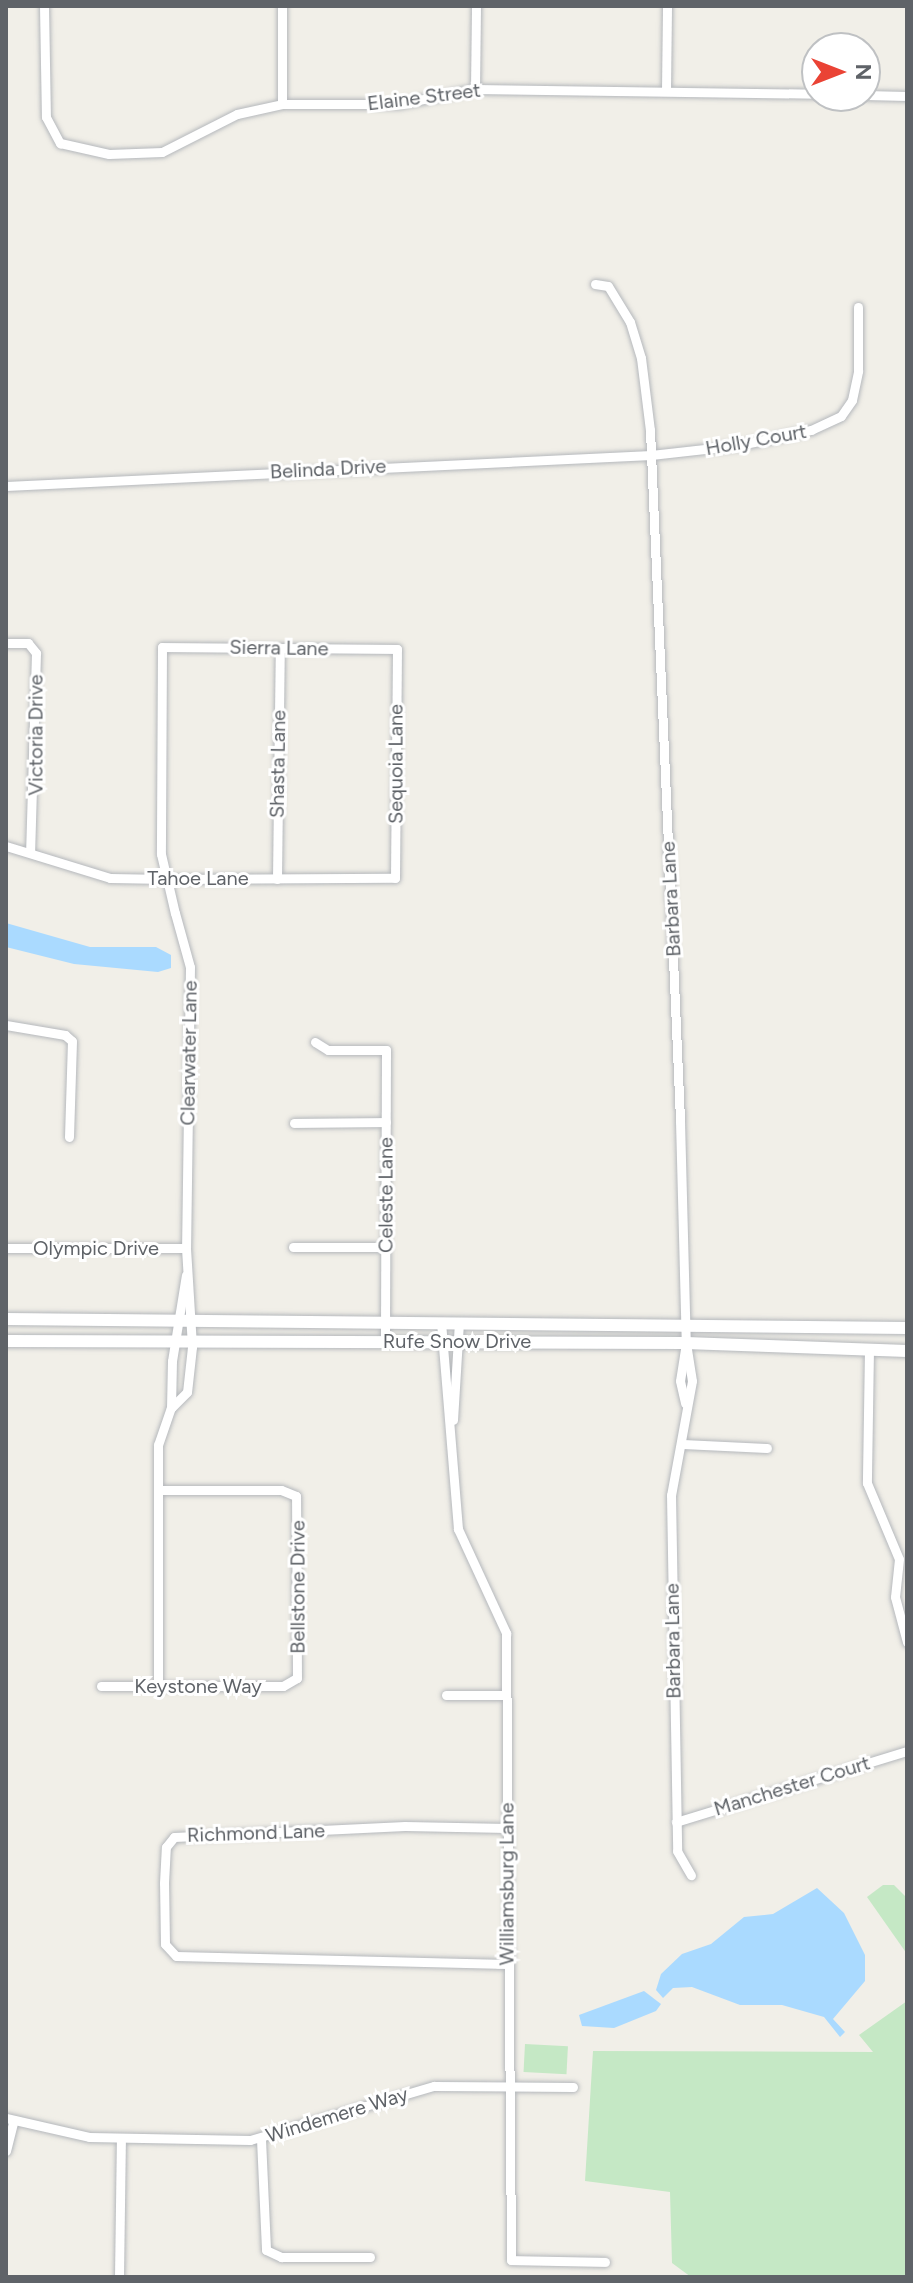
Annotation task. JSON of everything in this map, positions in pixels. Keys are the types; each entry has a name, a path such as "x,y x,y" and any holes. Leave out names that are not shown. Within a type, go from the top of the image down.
{"main road":[{"name":"Rufe Snow Drive","path":"6,1319 385,1341 686,1343 907,1351"},
{"name":"Rufe Snow Drive","path":"6,1341 385,1320 907,1328"}],"street":[{"name":"Elaine Street","path":"44,6 43,101 51,129 67,147 109,154 152,153 179,147 237,114 282,104 398,104 475,89 801,94"},
{"path":"282,6 282,104"},
{"path":"475,89 476,6"},
{"path":"666,90 667,6"},
{"path":"881,95 907,96"},
{"name":"Barbara Lane","path":"595,284 608,286 630,322 643,371 651,455 686,1343 692,1381 685,1403 682,1444 671,1495 677,1851 691,1875"},
{"name":"Holly Court","path":"651,455 740,445 832,423 847,408 854,391 858,307"},
{"name":"Belinda Drive","path":"6,486 651,455"},
{"name":"Victoria Drive","path":"6,643 28,643 36,653 30,852"},
{"name":"Sierra Lane","path":"162,647 397,649"},
{"name":"Clearwater Lane","path":"162,647 161,854 190,967 186,1330"},
{"name":"Shasta Lane","path":"277,879 280,649"},
{"name":"Sequoia Lane","path":"395,878 397,649"},
{"name":"Tahoe Lane","path":"6,846 110,878 395,878"},
{"path":"6,1025 65,1035 72,1041 69,1137"},
{"name":"Celeste Lane","path":"315,1042 328,1050 386,1050 385,1341"},
{"path":"294,1123 386,1122"},
{"path":"293,1247 386,1247"},
{"name":"Olympic Drive","path":"6,1248 186,1248"},
{"name":"Williamsburg Lane","path":"441,1322 452,1423 458,1529 506,1633 506,2084 511,2260 605,2262"},
{"name":"Williamsburg Lane","path":"452,1423 459,1322"},
{"path":"158,1685 158,1445 171,1408 186,1330"},
{"path":"171,1408 187,1392 186,1330"},
{"path":"869,1349 867,1483 899,1559 895,1597 907,1642"},
{"path":"682,1444 767,1448"},
{"name":"Bellstone Drive","path":"158,1490 293,1493 298,1510 294,1682"},
{"name":"Keystone Way","path":"101,1686 294,1682"},
{"path":"446,1695 506,1695"},
{"name":"Manchester Court","path":"676,1822 907,1751"},
{"name":"Richmond Lane","path":"507,1964 176,1956 165,1944 164,1883 166,1847 174,1837 405,1826 508,1828"},
{"name":"Windemere Way","path":"10,2119 72,2135 121,2139 261,2139 434,2086 506,2084 573,2087"},
{"path":"6,2151 10,2119"},
{"path":"119,2277 121,2139"},
{"path":"261,2139 266,2250 281,2257 370,2257"}],"green space":[{"path":"883,1885 894,1885 907,1898 907,1954 867,1897"},
{"path":"907,2001 907,2277 691,2277 672,2263 670,2192 585,2181 593,2051 873,2052 859,2035"},
{"path":"525,2044 568,2046 566,2074 524,2072"}],"water":[{"path":"6,923 90,947 156,947 171,955 171,968 158,972 74,964 6,947"},
{"path":"817,1888 844,1913 865,1955 865,1981 833,2019 845,2032 840,2037 824,2017 782,2005 740,2005 692,1987 673,1988 663,1998 656,1990 661,1974 682,1954 711,1944 744,1917 773,1914"},
{"path":"644,1991 661,2004 656,2011 614,2028 582,2026 579,2015"}]}
